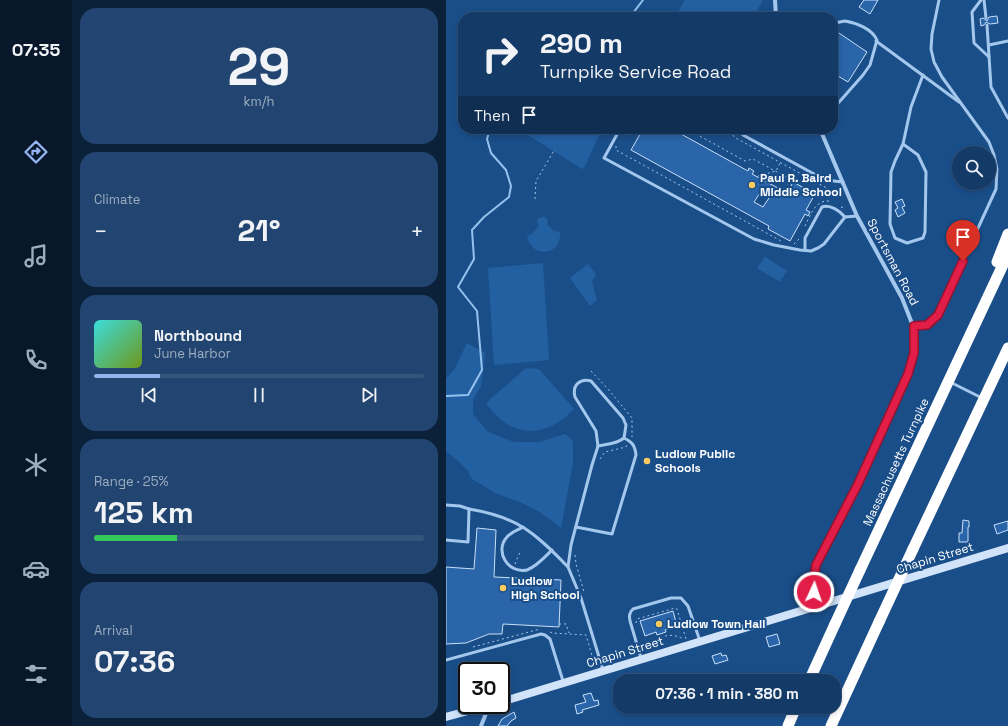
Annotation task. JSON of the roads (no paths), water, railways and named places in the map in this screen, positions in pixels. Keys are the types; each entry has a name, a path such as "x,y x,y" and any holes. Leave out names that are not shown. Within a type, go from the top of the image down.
{"highway":[{"path":"964,346 1008,234"},
{"name":"Massachusetts Turnpike","path":"811,674 1008,254"},
{"path":"831,726 1008,348"},
{"path":"788,726 793,714"}],"main road":[{"name":"Chapin Street","path":"510,699 1008,548"},
{"path":"446,715 458,712"}],"street":[{"path":"775,0 776,12"},
{"name":"Sportsman Road","path":"815,606 814,578 816,565 858,484 908,374 914,353 914,326 902,298 857,216 822,134"},
{"path":"481,726 486,714"}],"lane":[{"path":"914,326 927,325 938,315 996,189 997,169 989,142 942,77 934,62 931,49 932,34 940,0"},
{"path":"981,0 972,12 974,43 989,57"},
{"path":"984,0 986,18"},
{"path":"838,23 844,21 865,28 874,33 876,41 870,65 864,75 838,104"},
{"path":"987,25 991,87 1008,118"},
{"path":"876,41 962,104"},
{"path":"989,45 1008,41"},
{"path":"903,144 918,155 926,172 926,232 922,238 907,243 895,238 890,224 891,172 903,144 911,107 923,75"},
{"path":"617,134 604,158 754,239 774,245 811,250 824,244 845,217 857,216"},
{"path":"742,134 825,180 843,182"},
{"path":"804,250 805,238 822,207 830,206 842,213 845,217"},
{"path":"568,567 571,545 598,446 596,431 575,397 575,387 579,382 584,380 591,381 623,418 626,425 624,438"},
{"path":"948,381 984,398"},
{"path":"576,527 612,534 636,455 635,446 624,438"},
{"path":"598,446 624,438"},
{"path":"446,505 460,506 504,517 523,527 552,550 568,567 580,598 599,657 607,670"},
{"path":"446,540 468,542 469,509"},
{"path":"523,527 507,537 502,548 504,560 514,568 526,570 532,568 552,550"},
{"path":"641,660 629,617 630,612 637,607 671,598 681,598 688,606 700,642"},
{"path":"446,660 541,634 550,639 564,683"}],"waterway":[{"path":"634,12 643,0"},
{"path":"446,396 468,395 482,370 477,311 458,287 474,259 472,230 484,217 509,197 511,186 506,170 491,153 487,139 488,134"}],"place":[{"name":"Paul R. Baird Middle School","path":"752,185"},
{"name":"Ludlow Public Schools","path":"647,461"},
{"name":"Ludlow High School","path":"503,588"},
{"name":"Ludlow Town Hall","path":"659,624"}]}
